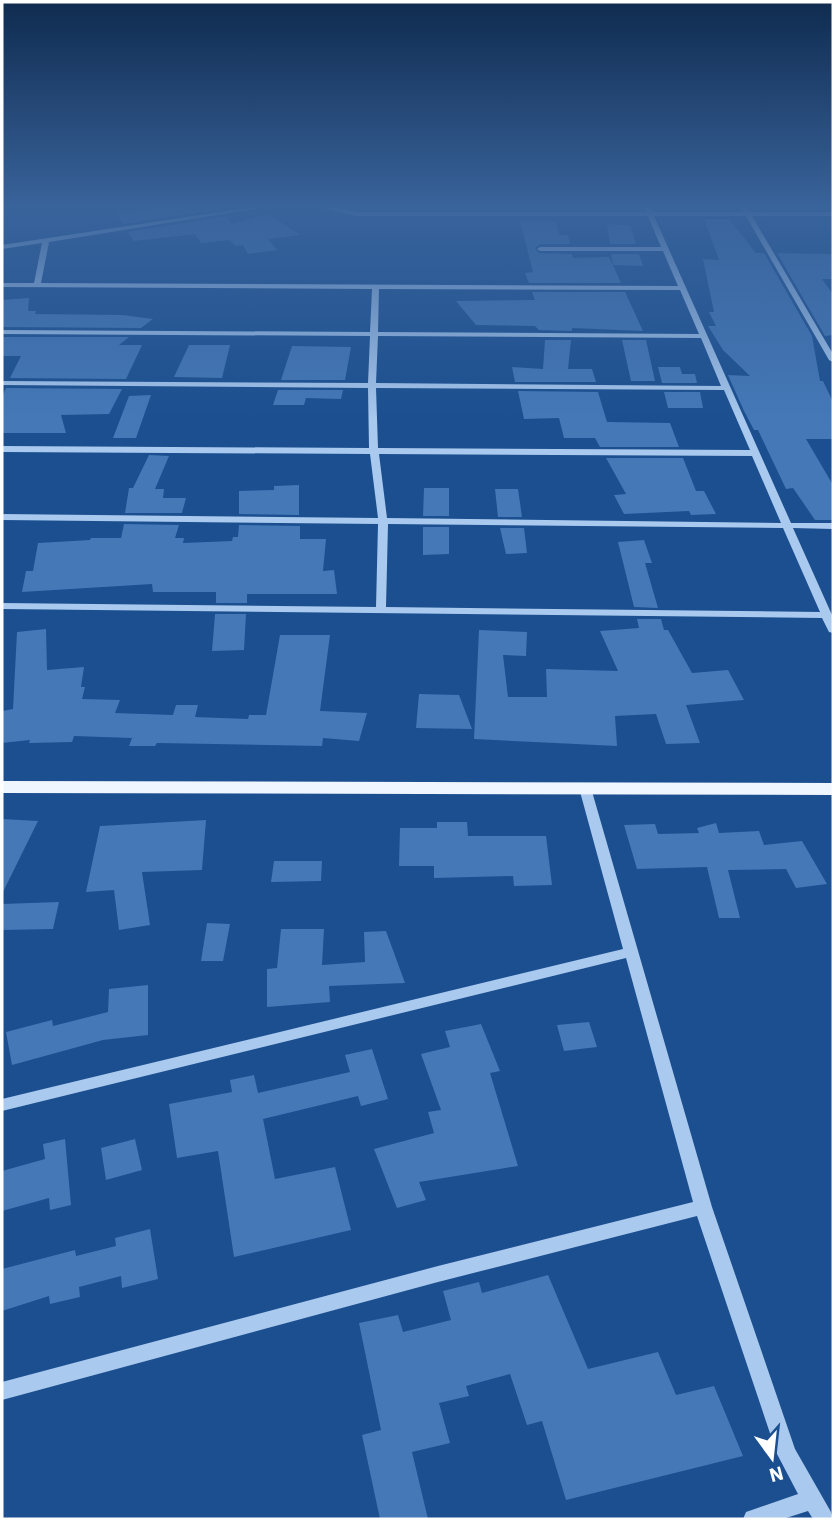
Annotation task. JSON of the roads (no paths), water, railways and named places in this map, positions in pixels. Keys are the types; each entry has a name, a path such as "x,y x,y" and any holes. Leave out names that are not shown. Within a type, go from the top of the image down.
{"main road":[{"path":"2,787 833,789"}],"street":[{"path":"37,285 38,278"},
{"path":"678,278 787,525 828,610 833,630"},
{"path":"785,278 833,360"},
{"path":"2,285 682,288"},
{"path":"376,287 372,385 374,451 383,521 381,610"},
{"path":"2,332 703,336"},
{"path":"2,383 726,388"},
{"path":"2,449 755,453"},
{"path":"2,517 833,526"},
{"path":"2,606 381,610 828,610"},
{"path":"585,788 703,1208 787,1454 824,1519"},
{"path":"2,1105 631,952"},
{"path":"2,1391 438,1274 703,1208"},
{"path":"753,1519 813,1499"}]}
